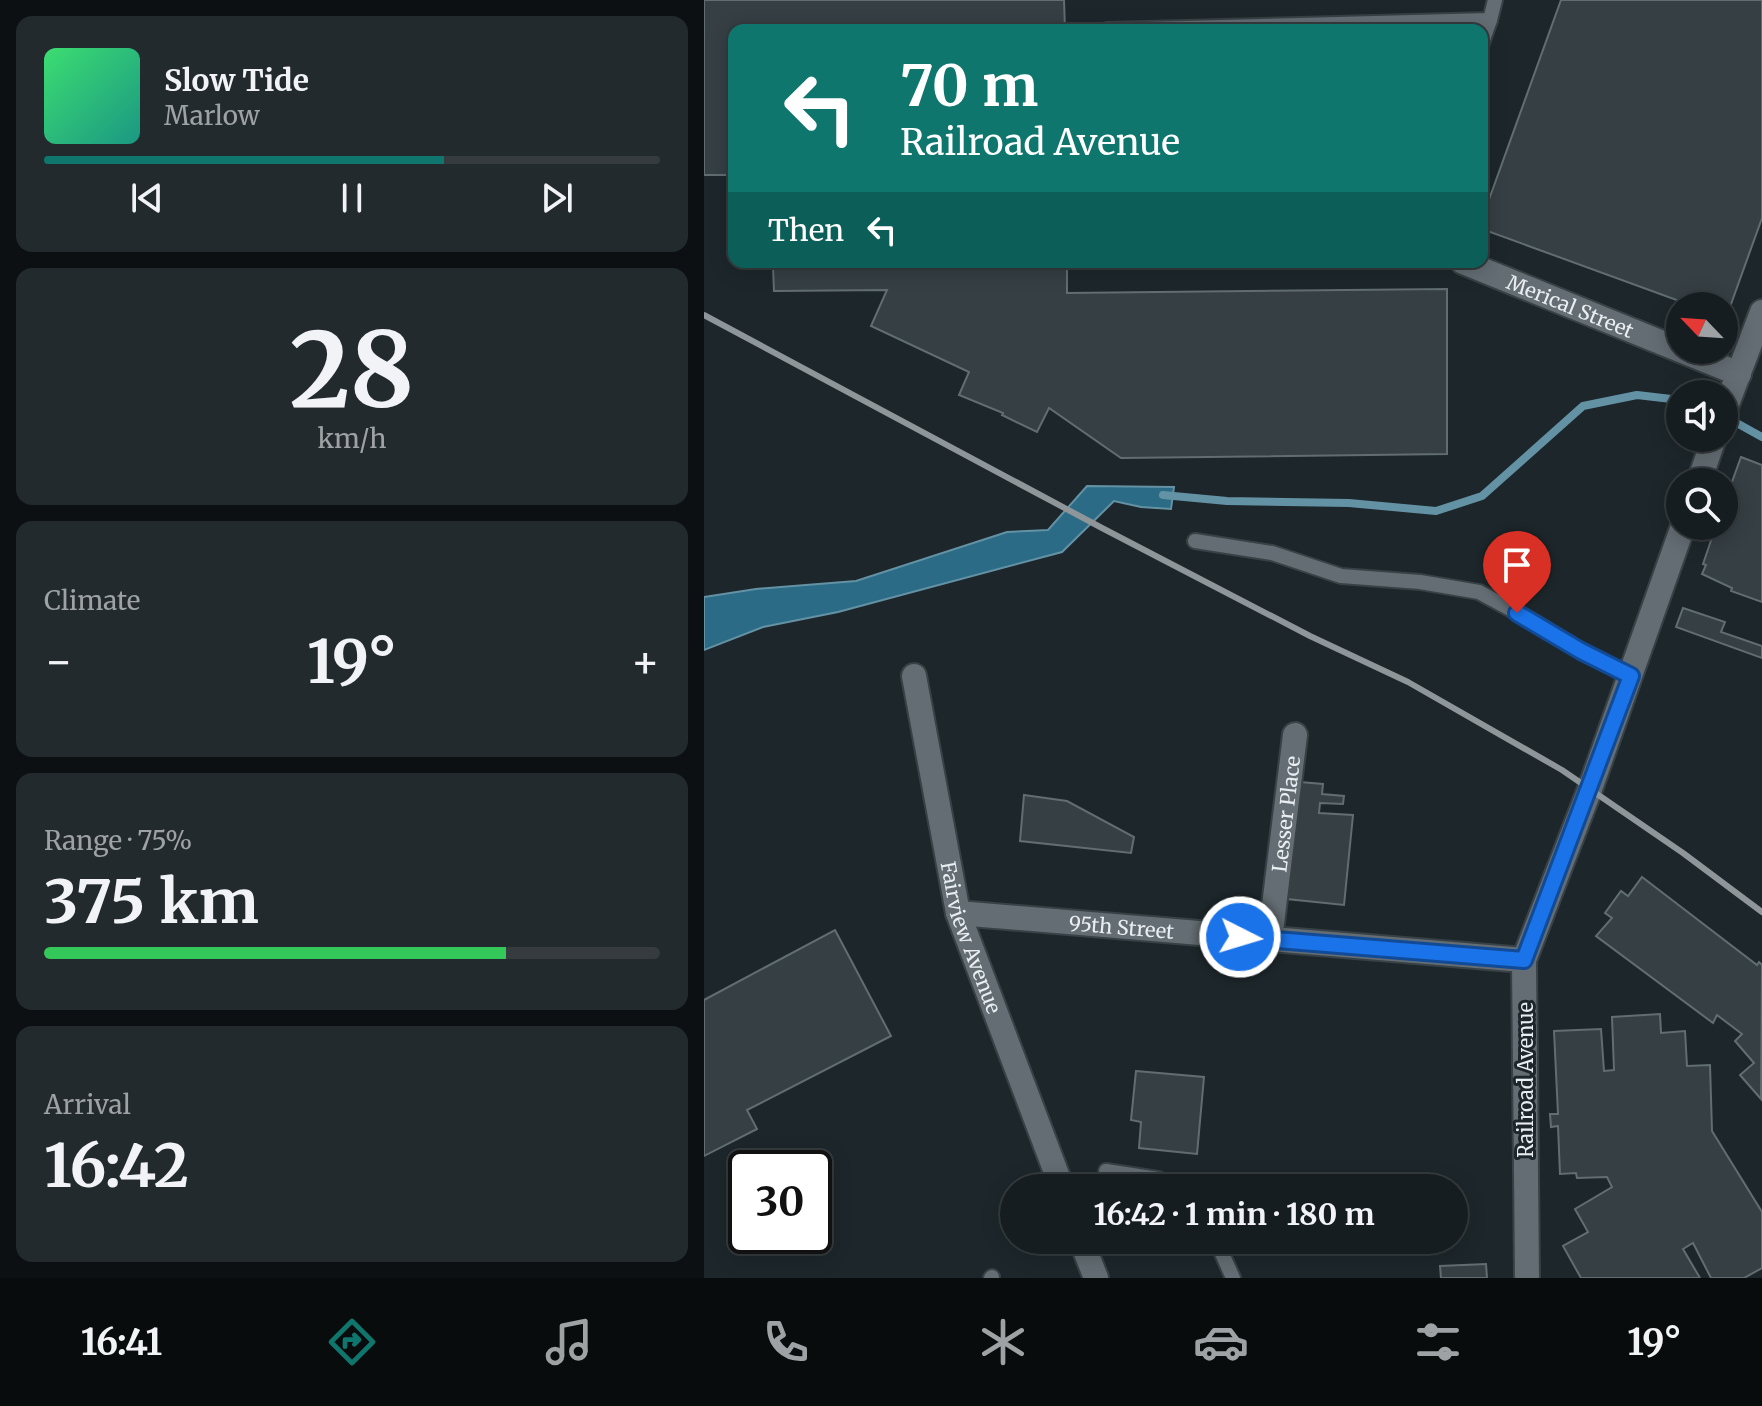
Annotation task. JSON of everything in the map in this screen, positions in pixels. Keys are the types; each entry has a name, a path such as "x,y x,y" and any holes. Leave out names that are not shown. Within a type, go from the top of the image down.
{"street":[{"name":"Merical Street","path":"1475,268 1704,380"},
{"path":"1738,380 1757,343 1762,312"},
{"name":"Railroad Avenue","path":"1527,1278 1524,960 1631,676 1678,540"},
{"name":"Fairview Avenue","path":"914,676 958,913 1057,1174"},
{"name":"Lesser Place","path":"1270,939 1295,735"},
{"name":"95th Street","path":"958,913 1524,960"},
{"path":"1087,1254 1096,1278"}],"lane":[{"path":"1488,26 1495,0"},
{"path":"1337,24 1490,20"},
{"path":"1195,541 1272,553 1341,576 1420,582 1479,592 1631,676"},
{"path":"1106,1171 1126,1174"},
{"path":"1222,1254 1233,1278"}],"water":[{"path":"1087,486 1174,487 1171,509 1114,501 1062,552 838,612 763,627 704,650 704,597 756,589 856,581 1007,532 1048,530"}],"building":[{"path":"704,0 1064,0 1065,24 728,24 728,175 704,175"},
{"path":"1561,0 1762,0 1762,218 1735,292 1666,292 1666,296 1488,231 1488,202"},
{"path":"773,268 1067,268 1067,293 1447,289 1447,454 1121,458 1049,408 1037,432 1003,413 959,395 969,372 871,326 887,290 774,291"},
{"path":"1741,457 1762,465 1762,602 1731,591 1732,588 1702,574 1711,540 1738,540 1737,468"},
{"path":"1683,608 1725,622 1721,632 1762,646 1762,658 1676,627"},
{"path":"1300,782 1323,784 1322,794 1344,796 1343,804 1320,803 1319,813 1353,815 1344,905 1287,899"},
{"path":"1024,795 1067,801 1134,837 1131,853 1020,841"},
{"path":"1642,877 1757,965 1759,962 1762,965 1761,1099 1740,1075 1754,1063 1735,1041 1742,1034 1717,1015 1713,1023 1596,936 1612,918 1605,913 1621,891 1628,896"},
{"path":"835,930 891,1036 747,1110 757,1129 704,1156 704,1000"},
{"path":"1660,1014 1661,1033 1685,1031 1687,1066 1710,1065 1712,1131 1762,1212 1762,1268 1744,1278 1711,1278 1693,1243 1683,1249 1700,1278 1581,1278 1563,1246 1588,1232 1575,1209 1612,1187 1607,1177 1577,1178 1576,1173 1560,1174 1558,1126 1551,1127 1550,1114 1558,1114 1554,1031 1601,1029 1604,1071 1614,1070 1612,1017"},
{"path":"1136,1071 1204,1077 1197,1154 1139,1148 1141,1122 1131,1120"},
{"path":"1486,1264 1487,1278 1441,1278 1440,1266"}],"waterway":[{"path":"1163,495 1227,501 1349,503 1436,511 1482,496 1583,406 1637,395 1666,398"},
{"path":"1738,424 1762,437"}],"railway":[{"path":"704,315 1102,528 1310,636 1408,682 1562,770 1762,912"}],"route":[{"path":"1240,937 1524,960 1631,676 1517,613"}]}
